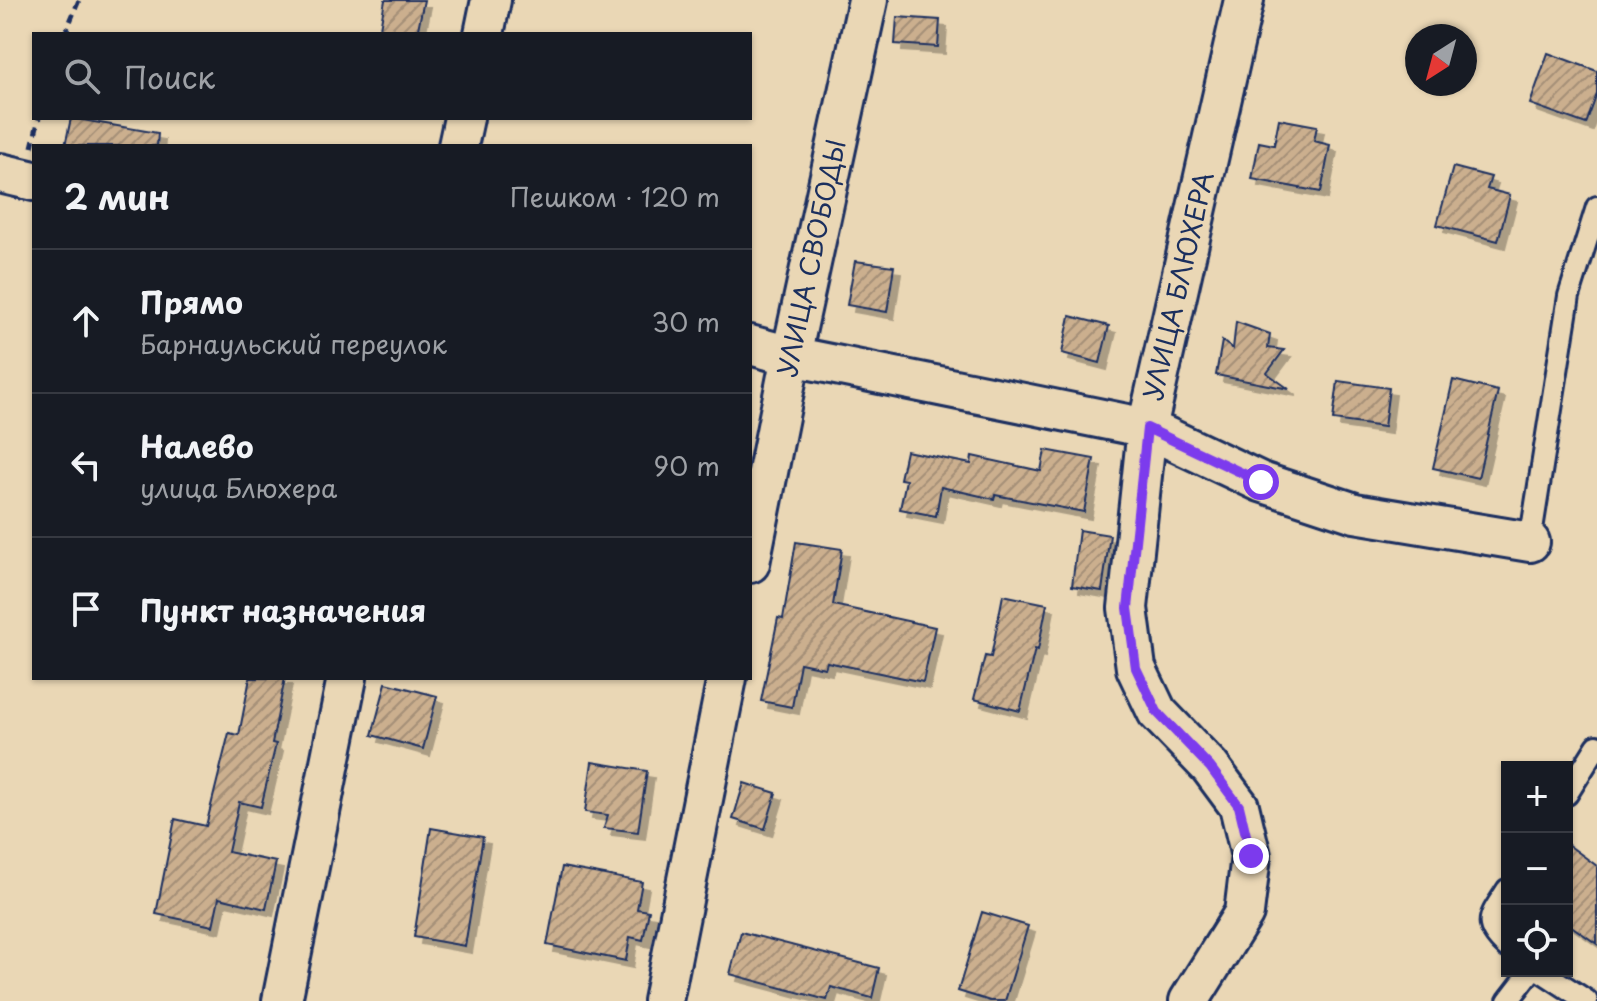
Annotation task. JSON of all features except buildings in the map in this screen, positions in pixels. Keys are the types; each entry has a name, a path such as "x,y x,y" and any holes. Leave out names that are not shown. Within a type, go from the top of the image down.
{"street":[{"path":"484,32 491,0"},
{"name":"УЛИЦА СВОБОДЫ","path":"752,553 868,0"},
{"name":"УЛИЦА БЛЮХЕРА","path":"1189,1001 1244,913 1251,856 1239,806 1210,767 1157,712 1136,668 1128,608 1147,428 1244,0"},
{"path":"458,144 464,120"},
{"path":"0,173 32,181"},
{"path":"752,346 1147,428 1261,482 1355,513 1530,542"},
{"path":"282,1001 347,680"},
{"path":"663,1001 727,680"}],"lane":[{"path":"1530,542 1569,296 1597,207"},
{"path":"1573,784 1597,746"},
{"path":"1501,900 1490,917 1489,926 1501,941"},
{"path":"1508,1001 1526,977"},
{"path":"1550,977 1587,1001"}],"path":[{"path":"66,32 79,0"}],"route":[{"path":"1251,856 1239,806 1210,767 1157,712 1136,668 1128,608 1147,428 1261,482"}]}
